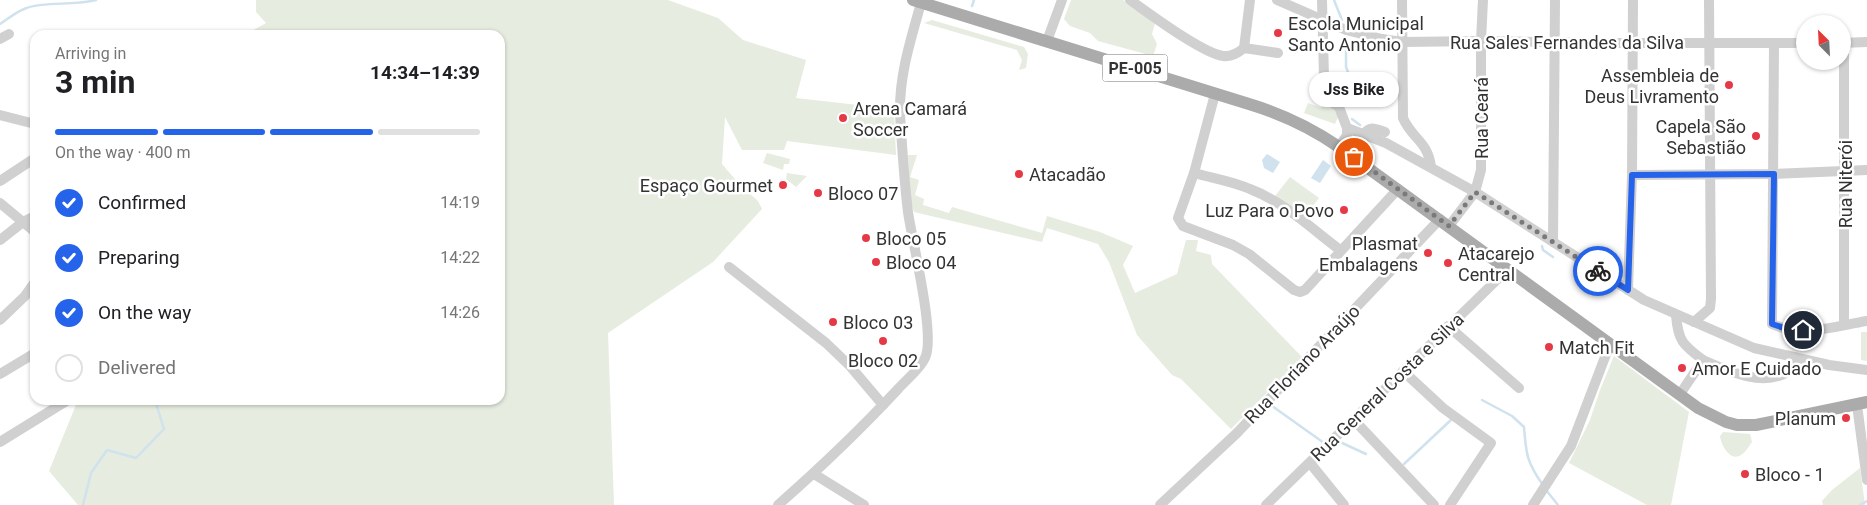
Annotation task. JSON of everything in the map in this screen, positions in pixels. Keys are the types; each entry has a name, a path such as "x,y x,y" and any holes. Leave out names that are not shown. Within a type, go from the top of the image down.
{"main road":[{"name":"PE-005","path":"917,1 1278,113 1300,122 1318,132 1398,189 1680,394 1710,415 1726,422 1737,425 1756,425 1862,404"}],"street":[{"path":"1047,41 1062,0"},
{"path":"1130,0 1196,44 1214,54 1230,56 1244,48 1250,0"},
{"name":"Rua Sales Fernandes da Silva","path":"1276,0 1322,18 1346,30 1402,42 1796,43"},
{"path":"1322,0 1324,77 1320,93 1339,107 1347,128 1347,135 1339,147"},
{"path":"1402,0 1403,118 1407,126 1426,148 1431,167"},
{"name":"Rua Ceará","path":"1444,223 1475,192 1481,170 1481,41 1484,0"},
{"path":"1553,240 1555,0"},
{"path":"1628,290 1632,175 1633,0"},
{"path":"1694,322 1710,308 1709,0"},
{"path":"778,505 814,474 883,405 921,364 928,349 928,325 908,211 900,113 904,66 917,1"},
{"path":"1851,43 1867,42"},
{"path":"1774,44 1772,324 1787,329 1821,330 1867,321"},
{"path":"1244,48 1278,53"},
{"name":"Rua Niterói","path":"1843,70 1844,325"},
{"path":"1214,94 1194,174 1178,218 1183,226 1234,245 1249,254 1294,290 1300,292 1304,290 1398,189"},
{"path":"0,114 30,123"},
{"path":"1347,128 1364,134 1431,167 1475,192 1553,240 1644,300 1676,315 1754,348 1867,370"},
{"path":"1364,134 1367,129 1372,128 1385,132"},
{"path":"0,181 30,161"},
{"path":"1632,175 1774,174 1867,170"},
{"path":"1194,174 1238,185 1260,193 1276,202 1340,250"},
{"path":"0,204 30,227"},
{"path":"0,240 30,219"},
{"name":"Rua Floriano Araújo","path":"1160,505 1237,433 1444,223"},
{"path":"729,266 826,343 850,366 883,405"},
{"name":"Rua General Costa e Silva","path":"1266,505 1508,269"},
{"path":"0,320 30,289"},
{"path":"1676,315 1677,327 1684,346 1703,360 1728,371 1776,378 1789,371 1794,357"},
{"path":"1448,326 1519,388"},
{"path":"1534,505 1571,446 1610,344"},
{"path":"0,374 30,356"},
{"path":"1680,394 1703,360"},
{"path":"1403,371 1443,408 1491,443 1450,505"},
{"path":"1862,404 1867,480"},
{"path":"0,442 60,405"},
{"path":"1354,420 1434,505"},
{"path":"1310,463 1344,505"},
{"path":"814,474 864,505"}],"shaded area":[{"path":"256,0 668,0 718,18 743,40 806,60 796,98 894,109 896,155 787,141 784,150 742,150 725,117 722,164 739,184 758,201 762,209 713,262 608,333 614,505 78,505 49,471 76,405 505,405 505,30 254,30 266,23 256,12"},
{"path":"1071,0 1123,0 1156,20 1152,34 1157,44 1153,56 1098,41 1090,33 1070,26 1064,19"},
{"path":"932,20 1024,47 1028,54 1026,68 1019,70 1022,60 1017,50 924,23"},
{"path":"1324,100 1333,104 1338,117 1335,124 1304,113 1308,103 1321,108"},
{"path":"767,153 790,159 789,164 784,164 783,170 763,163"},
{"path":"908,155 917,155 910,177 919,180 915,195 924,199 923,205 949,213 952,207 1042,233 1047,216 1100,232 1133,246 1123,265 1135,293 1177,274 1186,240 1198,240 1196,251 1211,255 1212,264 1302,357 1231,429 1181,379 1172,375 1137,335 1109,262 1098,244 1047,228 1042,242 914,212 910,200"},
{"path":"787,173 807,176 796,187 786,179"},
{"path":"1290,177 1319,198 1304,217 1275,196"},
{"path":"1861,332 1867,332 1867,361 1861,360"},
{"path":"1614,356 1689,412 1671,505 1647,505 1569,463 1590,420"},
{"path":"1723,432 1750,434 1752,442 1743,454 1737,457 1733,456 1727,452 1722,444 1720,436"},
{"path":"1860,468 1865,505 1823,505 1822,501 1832,490"}],"water":[{"path":"1267,154 1280,162 1273,173 1264,168 1262,160"},
{"path":"1323,160 1331,166 1320,183 1311,178"}],"waterway":[{"path":"0,24 18,12 31,7 96,0"},
{"path":"972,6 974,0"},
{"path":"1334,0 1342,20"},
{"path":"1346,47 1346,67 1354,87"},
{"path":"1352,119 1360,125"},
{"path":"1542,246 1543,250 1553,257"},
{"path":"1482,400 1512,416 1524,427 1528,458 1543,485"},
{"path":"1268,403 1324,443"},
{"path":"83,505 91,473 107,450 136,458 164,429 157,405"},
{"path":"1404,464 1452,419"},
{"path":"1335,442 1340,442 1366,454"},
{"path":"1546,490 1558,505"},
{"path":"1860,505 1867,501"}],"way so far":[{"path":"1354,157 1449,226 1475,192 1553,240 1598,271"}],"place":[{"name":"Escola Municipal Santo Antonio","path":"1278,33"},
{"name":"Assembleia de Deus Livramento","path":"1729,85"},
{"name":"Arena Camará Soccer","path":"843,118"},
{"name":"Capela São Sebastião","path":"1756,136"},
{"name":"Jss Bike","path":"1354,157"},
{"name":"Atacadão","path":"1019,174"},
{"name":"Espaço Gourmet","path":"783,185"},
{"name":"Bloco 07","path":"818,193"},
{"name":"Luz Para o Povo","path":"1344,210"},
{"name":"Bloco 05","path":"866,238"},
{"name":"Plasmat Embalagens","path":"1428,253"},
{"name":"Bloco 04","path":"876,262"},
{"name":"Atacarejo Central","path":"1448,263"},
{"name":"Bloco 03","path":"833,322"},
{"name":"Bloco 02","path":"883,341"},
{"name":"Match Fit","path":"1549,347"},
{"name":"Amor E Cuidado","path":"1682,368"},
{"name":"Planum","path":"1846,418"},
{"name":"Bloco - 1","path":"1745,474"}],"route":[{"path":"1598,271 1628,290 1632,175 1774,174 1772,324 1787,329 1803,330"}]}
